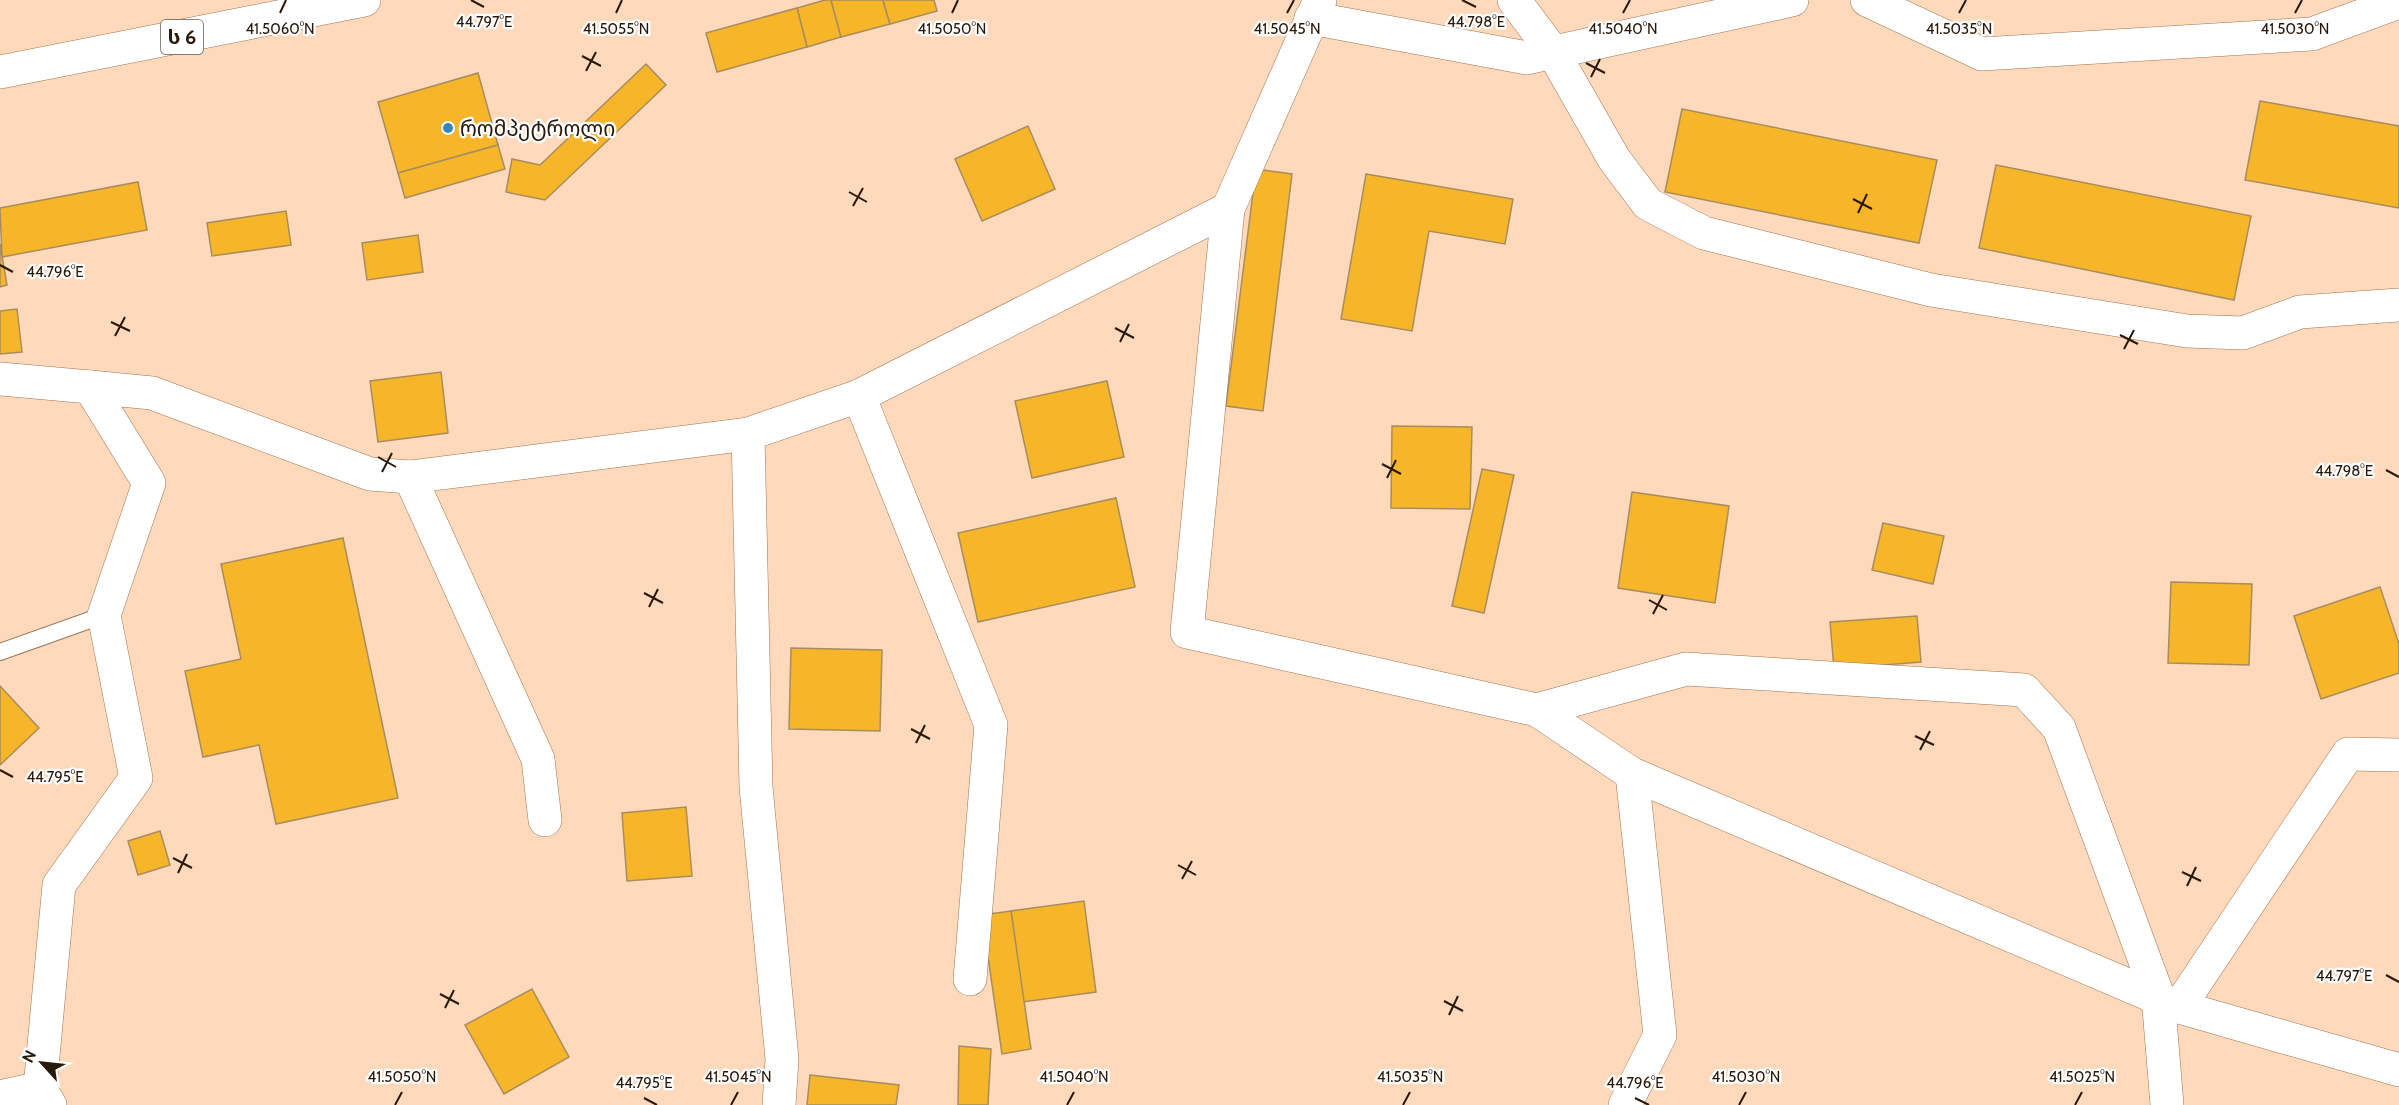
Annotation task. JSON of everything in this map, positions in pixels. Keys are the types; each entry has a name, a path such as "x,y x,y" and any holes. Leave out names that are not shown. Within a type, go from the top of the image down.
{"main road":[{"name":"ს 6","path":"0,72 364,0"},
{"path":"1514,0 1553,52 1614,159 1648,204 1704,233 1931,290 2187,331 2243,333 2300,312 2399,305"},
{"path":"1792,0 1527,58 1315,9 1228,209 1187,632 1537,710 1632,774 2168,1001 2399,1070"},
{"path":"1867,0 1982,54 2312,34 2399,2"},
{"path":"0,379 152,393 370,474 410,477 748,434 859,396 1228,209"},
{"path":"0,1097 45,1096 59,885 136,778 104,615 149,483 90,387"},
{"path":"859,396 991,724 970,979"},
{"path":"748,434 756,787 782,1059 779,1105"},
{"path":"410,477 538,759 545,820"},
{"path":"1537,710 1686,669 2024,690 2059,728 2168,1001 2167,1105"},
{"path":"2168,1001 2348,754 2399,755"},
{"path":"1625,1105 1660,1035 1632,774"}],"lane":[{"path":"0,652 104,615"}],"building":[{"path":"831,0 841,37 807,47 797,8"},
{"path":"831,0 883,0 890,24 841,37"},
{"path":"883,0 934,0 937,11 890,24"},
{"path":"797,8 807,47 717,72 706,33"},
{"path":"646,64 666,85 545,200 506,192 512,159 540,165"},
{"path":"478,73 498,145 398,173 378,102"},
{"path":"2260,101 2399,126 2399,208 2245,180"},
{"path":"1682,109 1937,160 1919,243 1665,192"},
{"path":"1028,126 1055,189 982,221 955,159"},
{"path":"498,145 505,169 405,198 398,173"},
{"path":"1996,165 2251,216 2234,300 1979,248"},
{"path":"1256,169 1292,174 1263,411 1226,406"},
{"path":"1366,174 1513,199 1505,244 1429,231 1412,331 1341,319"},
{"path":"138,182 147,230 2,257 0,208"},
{"path":"286,211 291,245 212,256 207,223"},
{"path":"418,235 423,272 367,280 362,243"},
{"path":"0,244 7,285 0,287"},
{"path":"17,309 22,352 0,354 0,311"},
{"path":"441,372 448,433 378,442 370,381"},
{"path":"1107,381 1124,457 1032,478 1015,401"},
{"path":"1392,426 1472,427 1470,509 1391,508"},
{"path":"1482,469 1514,475 1484,613 1452,606"},
{"path":"1632,492 1729,506 1715,603 1618,588"},
{"path":"1116,498 1135,587 978,622 958,533"},
{"path":"1883,523 1944,536 1933,584 1872,570"},
{"path":"343,538 398,798 276,824 259,745 203,757 185,671 241,659 221,564"},
{"path":"2171,582 2252,584 2249,665 2168,663"},
{"path":"2380,587 2399,644 2399,673 2321,699 2294,616"},
{"path":"1917,616 1921,662 1834,669 1830,622"},
{"path":"791,648 882,650 880,731 789,729"},
{"path":"0,686 39,728 0,765"},
{"path":"686,807 692,876 627,881 622,813"},
{"path":"160,831 170,865 138,875 128,841"},
{"path":"1084,901 1096,992 1023,1002 1011,911"},
{"path":"1011,911 1031,1049 1002,1054 982,915"},
{"path":"532,989 569,1057 504,1094 465,1025"},
{"path":"959,1046 991,1049 988,1105 958,1105"},
{"path":"810,1075 899,1085 896,1105 807,1105"}],"place":[{"name":"რომპეტროლი","path":"448,128"}]}
